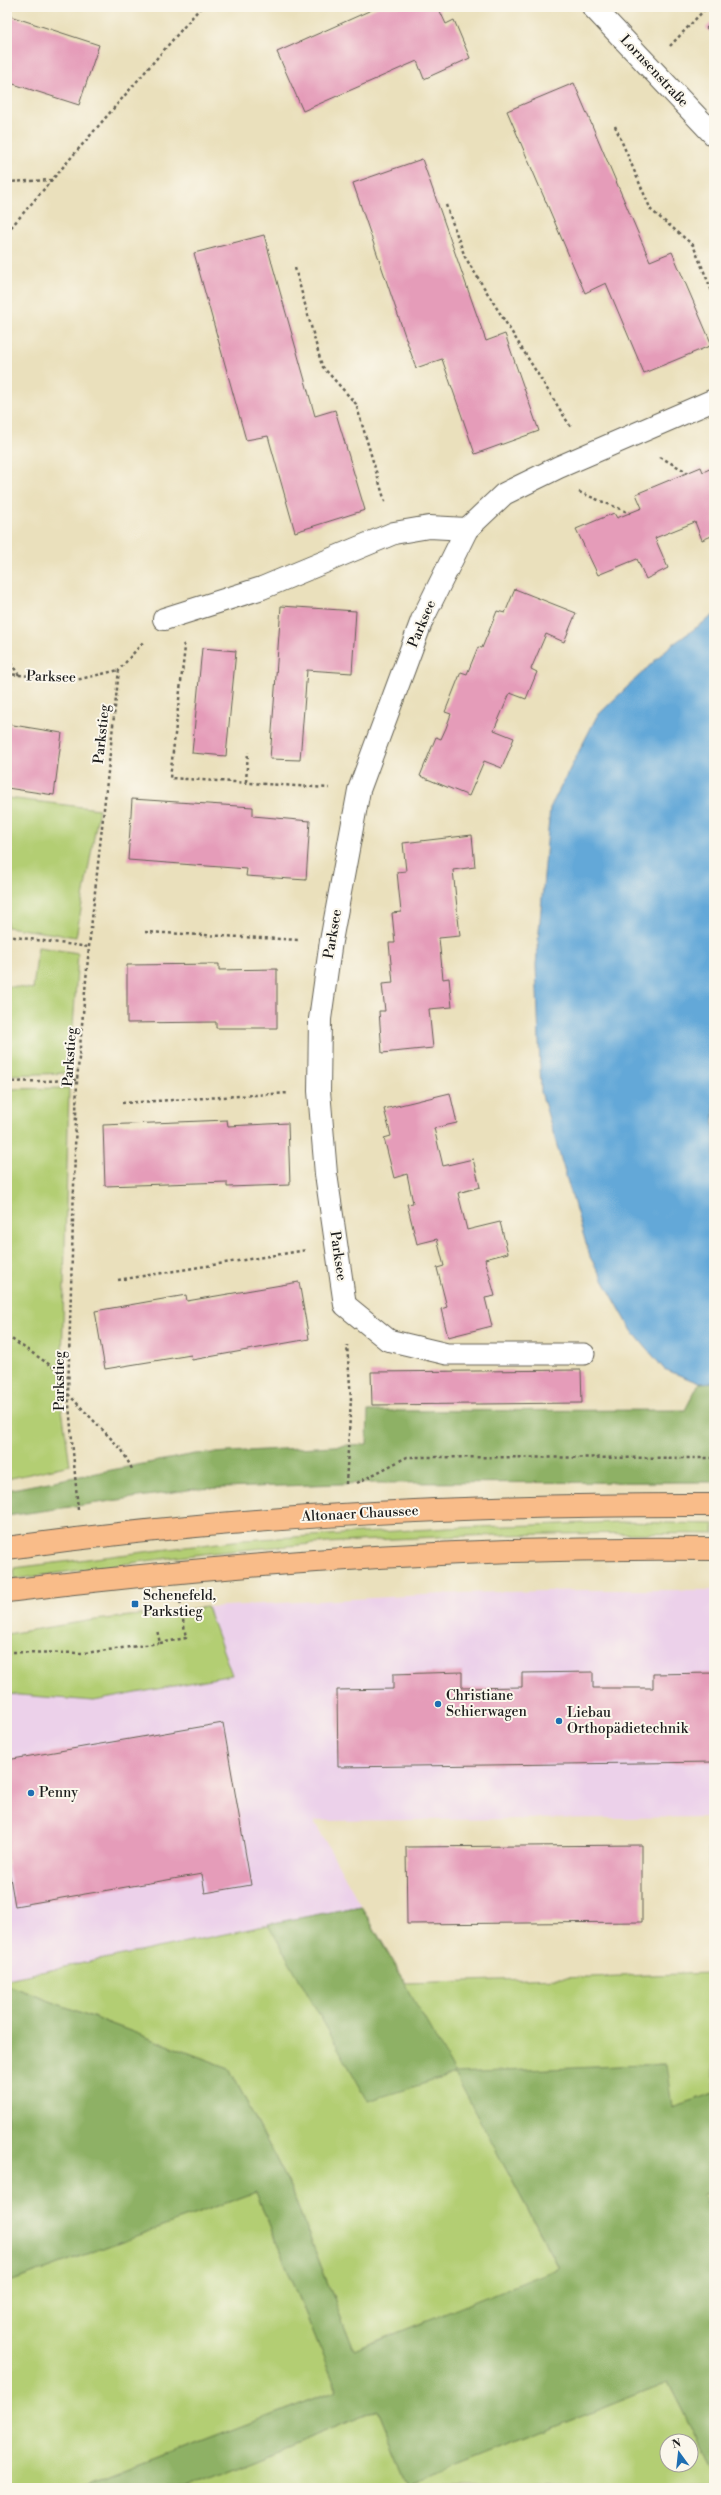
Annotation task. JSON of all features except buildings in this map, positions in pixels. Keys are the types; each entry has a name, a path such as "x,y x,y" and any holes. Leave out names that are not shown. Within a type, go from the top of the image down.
{"main road":[{"name":"Altonaer Chaussee","path":"7,1548 199,1525 451,1508 596,1504 714,1505"},
{"path":"7,1591 209,1568 446,1552 714,1549"}],"street":[{"name":"Lornsenstraße","path":"594,7 714,136"},
{"name":"Parksee","path":"345,1305 336,1246 319,1091 320,1019 331,942 359,790 422,620 467,529 504,494 559,467 714,400"},
{"path":"164,619 262,588 394,533 429,528 467,529"},
{"path":"345,1305 388,1340"}],"lane":[{"path":"388,1340 447,1354 584,1354"}],"path":[{"path":"7,232 201,7"},
{"path":"668,48 707,7"},
{"path":"616,126 651,210 693,245 714,296"},
{"path":"7,182 53,180"},
{"path":"446,205 465,256 589,455"},
{"path":"295,268 322,366 356,404 394,533"},
{"path":"559,467 570,488 630,513"},
{"path":"119,670 164,619 185,647 170,778 359,790"},
{"path":"7,658 19,676"},
{"name":"Parksee","path":"7,674 76,680 119,670"},
{"name":"Parkstieg","path":"78,1514 68,1393 77,1080 89,947 119,670"},
{"path":"246,782 248,752"},
{"path":"145,932 331,942"},
{"path":"7,936 89,947"},
{"path":"7,1082 77,1080"},
{"path":"122,1103 319,1091"},
{"path":"118,1280 336,1246"},
{"path":"345,1305 351,1398 346,1488 407,1457 714,1458"},
{"path":"7,1336 69,1377"},
{"path":"68,1393 122,1450 132,1469"},
{"path":"7,1652 85,1653 186,1638 180,1600"},
{"path":"157,1630 160,1643"}],"shaded area":[{"path":"584,1590 714,1590 714,1817 314,1821 361,1906 7,1979 7,1694 94,1701 232,1674 207,1607 462,1593"}],"green space":[{"path":"7,798 99,809 76,937 7,927"},
{"path":"38,947 78,953 70,1073 7,1075 7,986 33,989"},
{"path":"69,1088 61,1402 70,1465 7,1479 7,1089"},
{"path":"714,1382 714,1482 369,1483 195,1489 7,1516 7,1490 195,1454 367,1444 368,1411 685,1410 699,1383"},
{"path":"620,1522 714,1524 714,1534 537,1534 360,1541 214,1553 15,1579 14,1568 242,1540 448,1528"},
{"path":"207,1607 232,1675 94,1701 7,1694 7,1634 87,1621"},
{"path":"708,1836 714,1836 714,2093 672,2107 665,2064 456,2074 559,2269 354,2350 288,2182 229,2068 7,1985 7,1979 361,1906 406,1983 712,1973"},
{"path":"361,1906 455,2073 666,2064 672,2107 714,2093 714,2190 702,2195 714,2221 714,2473 699,2443 699,2433 694,2433 668,2382 409,2485 378,2410 185,2488 81,2488 337,2390 256,2192 7,2283 7,1985 229,2068 288,2182 354,2350 559,2268 455,2074 368,2101 268,1924"},
{"path":"714,2190 714,2221 701,2195"},
{"path":"256,2192 337,2390 81,2488 7,2488 7,2283"},
{"path":"668,2382 694,2433 659,2433 659,2473 699,2473 699,2443 714,2473 714,2488 185,2488 378,2410 409,2485"}],"water":[{"path":"714,615 714,1382 699,1383 664,1369 632,1331 590,1257 541,1092 536,965 550,808 597,716 669,647"}],"place":[{"name":"Schenefeld, Parkstieg","path":"135,1604"},
{"name":"Christiane Schierwagen","path":"438,1704"},
{"name":"Liebau Orthopädietechnik","path":"559,1721"},
{"name":"Penny","path":"31,1793"}]}
